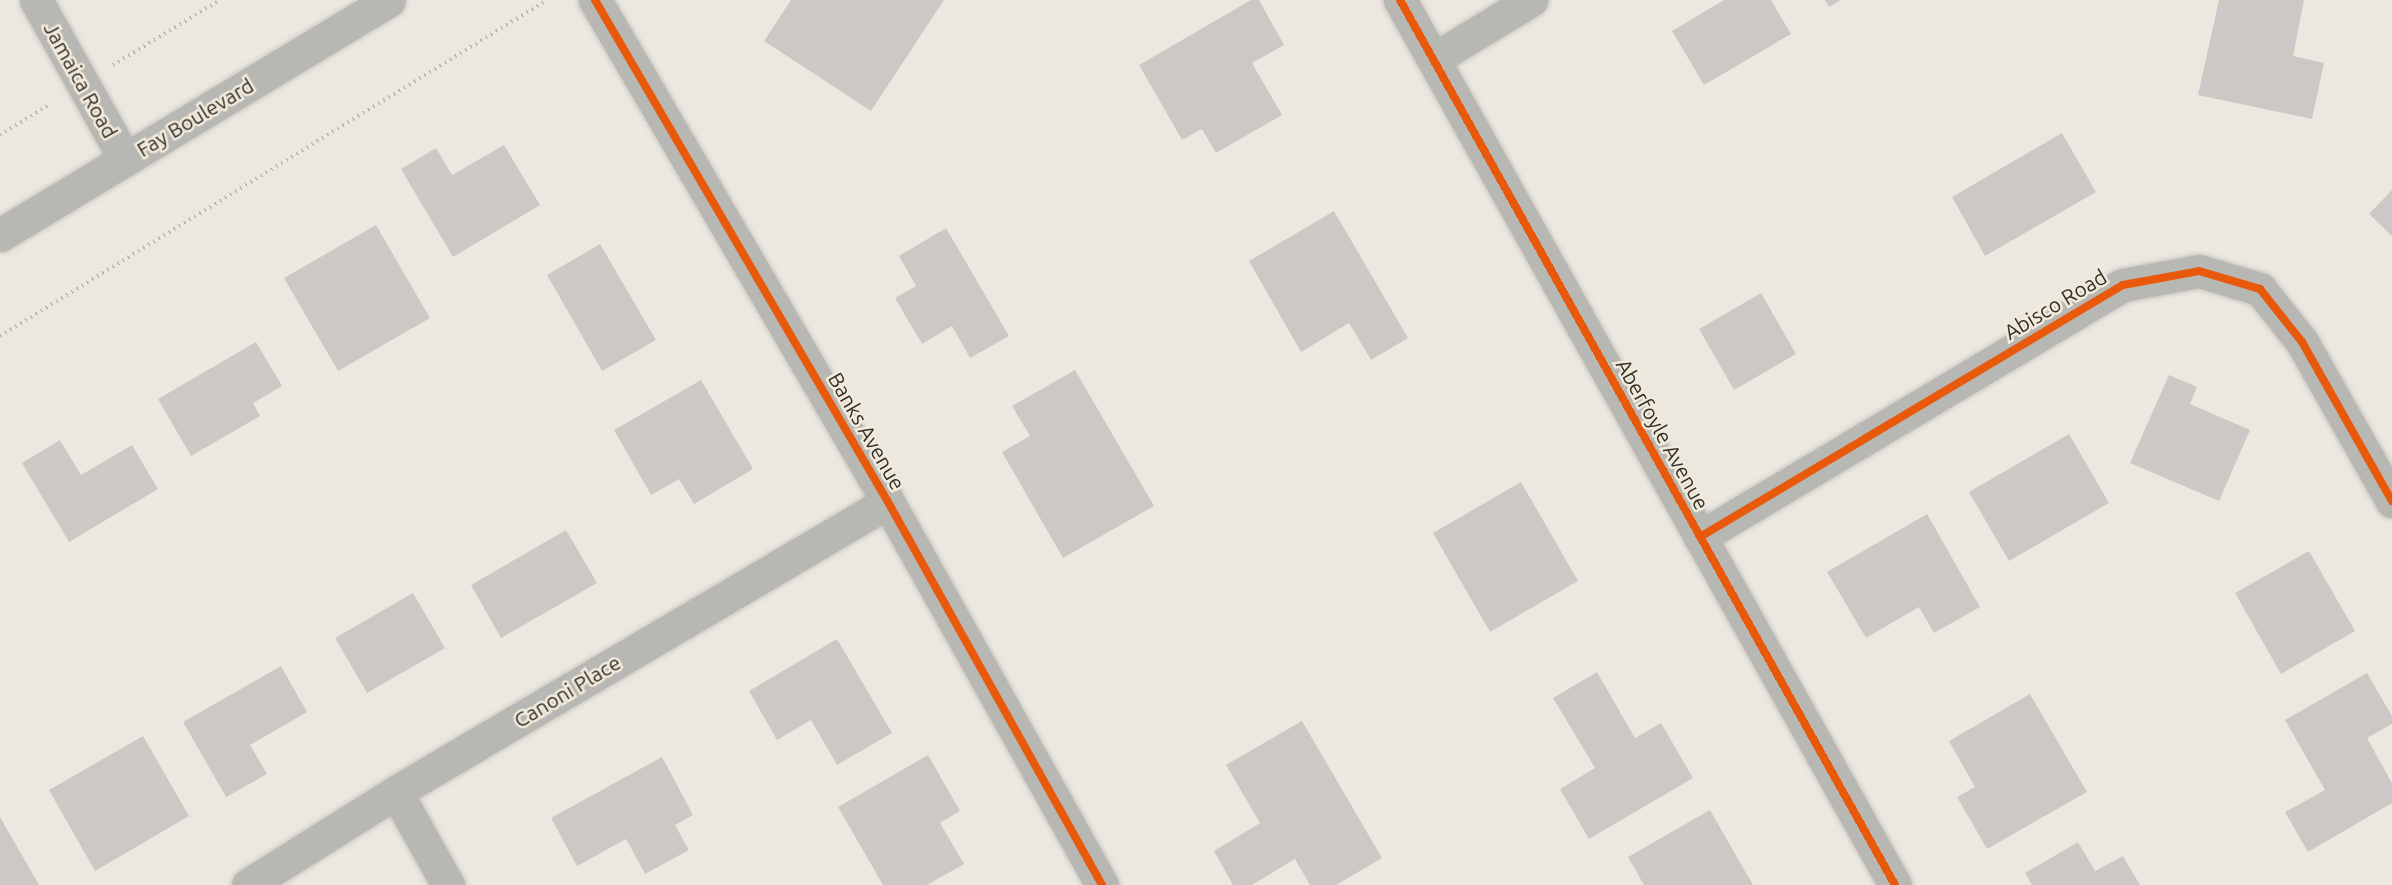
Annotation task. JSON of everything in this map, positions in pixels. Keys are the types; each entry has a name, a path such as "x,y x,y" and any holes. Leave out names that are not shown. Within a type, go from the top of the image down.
{"street":[{"name":"Jamaica Road","path":"36,0 125,159"},
{"name":"Fay Boulevard","path":"0,235 389,0"},
{"name":"Banks Avenue","path":"595,0 888,502 1102,885"},
{"name":"Aberfoyle Avenue","path":"1400,0 1895,885"},
{"path":"1434,59 1530,0"},
{"name":"Abisco Road","path":"1700,537 2122,285 2199,271 2260,289 2302,342 2392,501"},
{"name":"Canoni Place","path":"248,885 396,792 888,502"},
{"path":"396,792 448,885"}],"path":[{"path":"0,336 547,0"}],"building":[{"path":"791,0 944,0 871,111 764,41"},
{"path":"1251,0 1259,0 1284,45 1252,63 1282,115 1216,153 1202,129 1182,140 1139,65"},
{"path":"1724,0 1771,0 1791,34 1704,85 1672,31"},
{"path":"1825,0 1841,0 1829,7"},
{"path":"2219,0 2304,0 2293,56 2324,63 2312,119 2198,95"},
{"path":"2062,133 2096,192 1985,256 1952,197"},
{"path":"504,145 540,205 453,257 401,169 436,148 452,175"},
{"path":"2392,190 2392,236 2369,214"},
{"path":"1334,211 1408,338 1371,360 1349,323 1301,352 1249,261"},
{"path":"376,225 430,318 338,371 284,278"},
{"path":"946,228 1009,336 970,358 952,326 922,344 895,298 916,286 899,256"},
{"path":"600,244 656,340 602,371 547,275"},
{"path":"1761,293 1796,354 1734,390 1699,329"},
{"path":"256,342 282,386 253,403 260,416 191,456 158,399"},
{"path":"1075,370 1154,506 1063,558 1002,452 1030,436 1012,406"},
{"path":"2169,375 2197,387 2190,404 2250,430 2219,501 2130,463"},
{"path":"701,380 753,469 694,504 679,479 651,495 614,430"},
{"path":"2069,434 2109,503 2009,561 1969,492"},
{"path":"60,440 81,475 132,445 158,489 69,542 22,463"},
{"path":"1521,482 1578,581 1490,632 1433,533"},
{"path":"1927,514 1980,607 1934,633 1919,607 1866,638 1827,572"},
{"path":"566,530 597,583 501,638 471,585"},
{"path":"2309,551 2355,631 2281,674 2235,593"},
{"path":"413,593 445,648 367,693 335,638"},
{"path":"837,639 892,733 837,765 811,720 777,740 749,691"},
{"path":"281,666 307,712 250,745 267,774 226,797 183,722"},
{"path":"1597,672 1635,738 1661,723 1693,778 1589,839 1560,789 1595,768 1553,698"},
{"path":"2367,673 2392,716 2392,724 2367,738 2392,783 2392,803 2308,852 2285,812 2325,790 2285,720"},
{"path":"2030,694 2087,792 1987,849 1957,797 1975,787 1949,741"},
{"path":"1302,721 1382,858 1336,885 1310,885 1295,859 1252,885 1233,885 1214,851 1260,823 1226,765"},
{"path":"143,736 189,816 95,871 49,790"},
{"path":"928,755 960,811 940,823 964,864 927,885 883,885 838,807"},
{"path":"662,757 693,815 675,825 689,850 645,874 626,839 577,866 551,818"},
{"path":"1710,810 1753,885 1644,885 1628,857"},
{"path":"0,817 39,885 0,885"},
{"path":"2078,842 2095,871 2123,856 2140,885 2032,885 2025,873"}],"cycle path":[{"path":"595,0 888,502 1102,885"},
{"path":"1400,0 1895,885"},
{"path":"1700,537 2123,285 2199,271 2260,289 2302,342 2392,501"}]}
